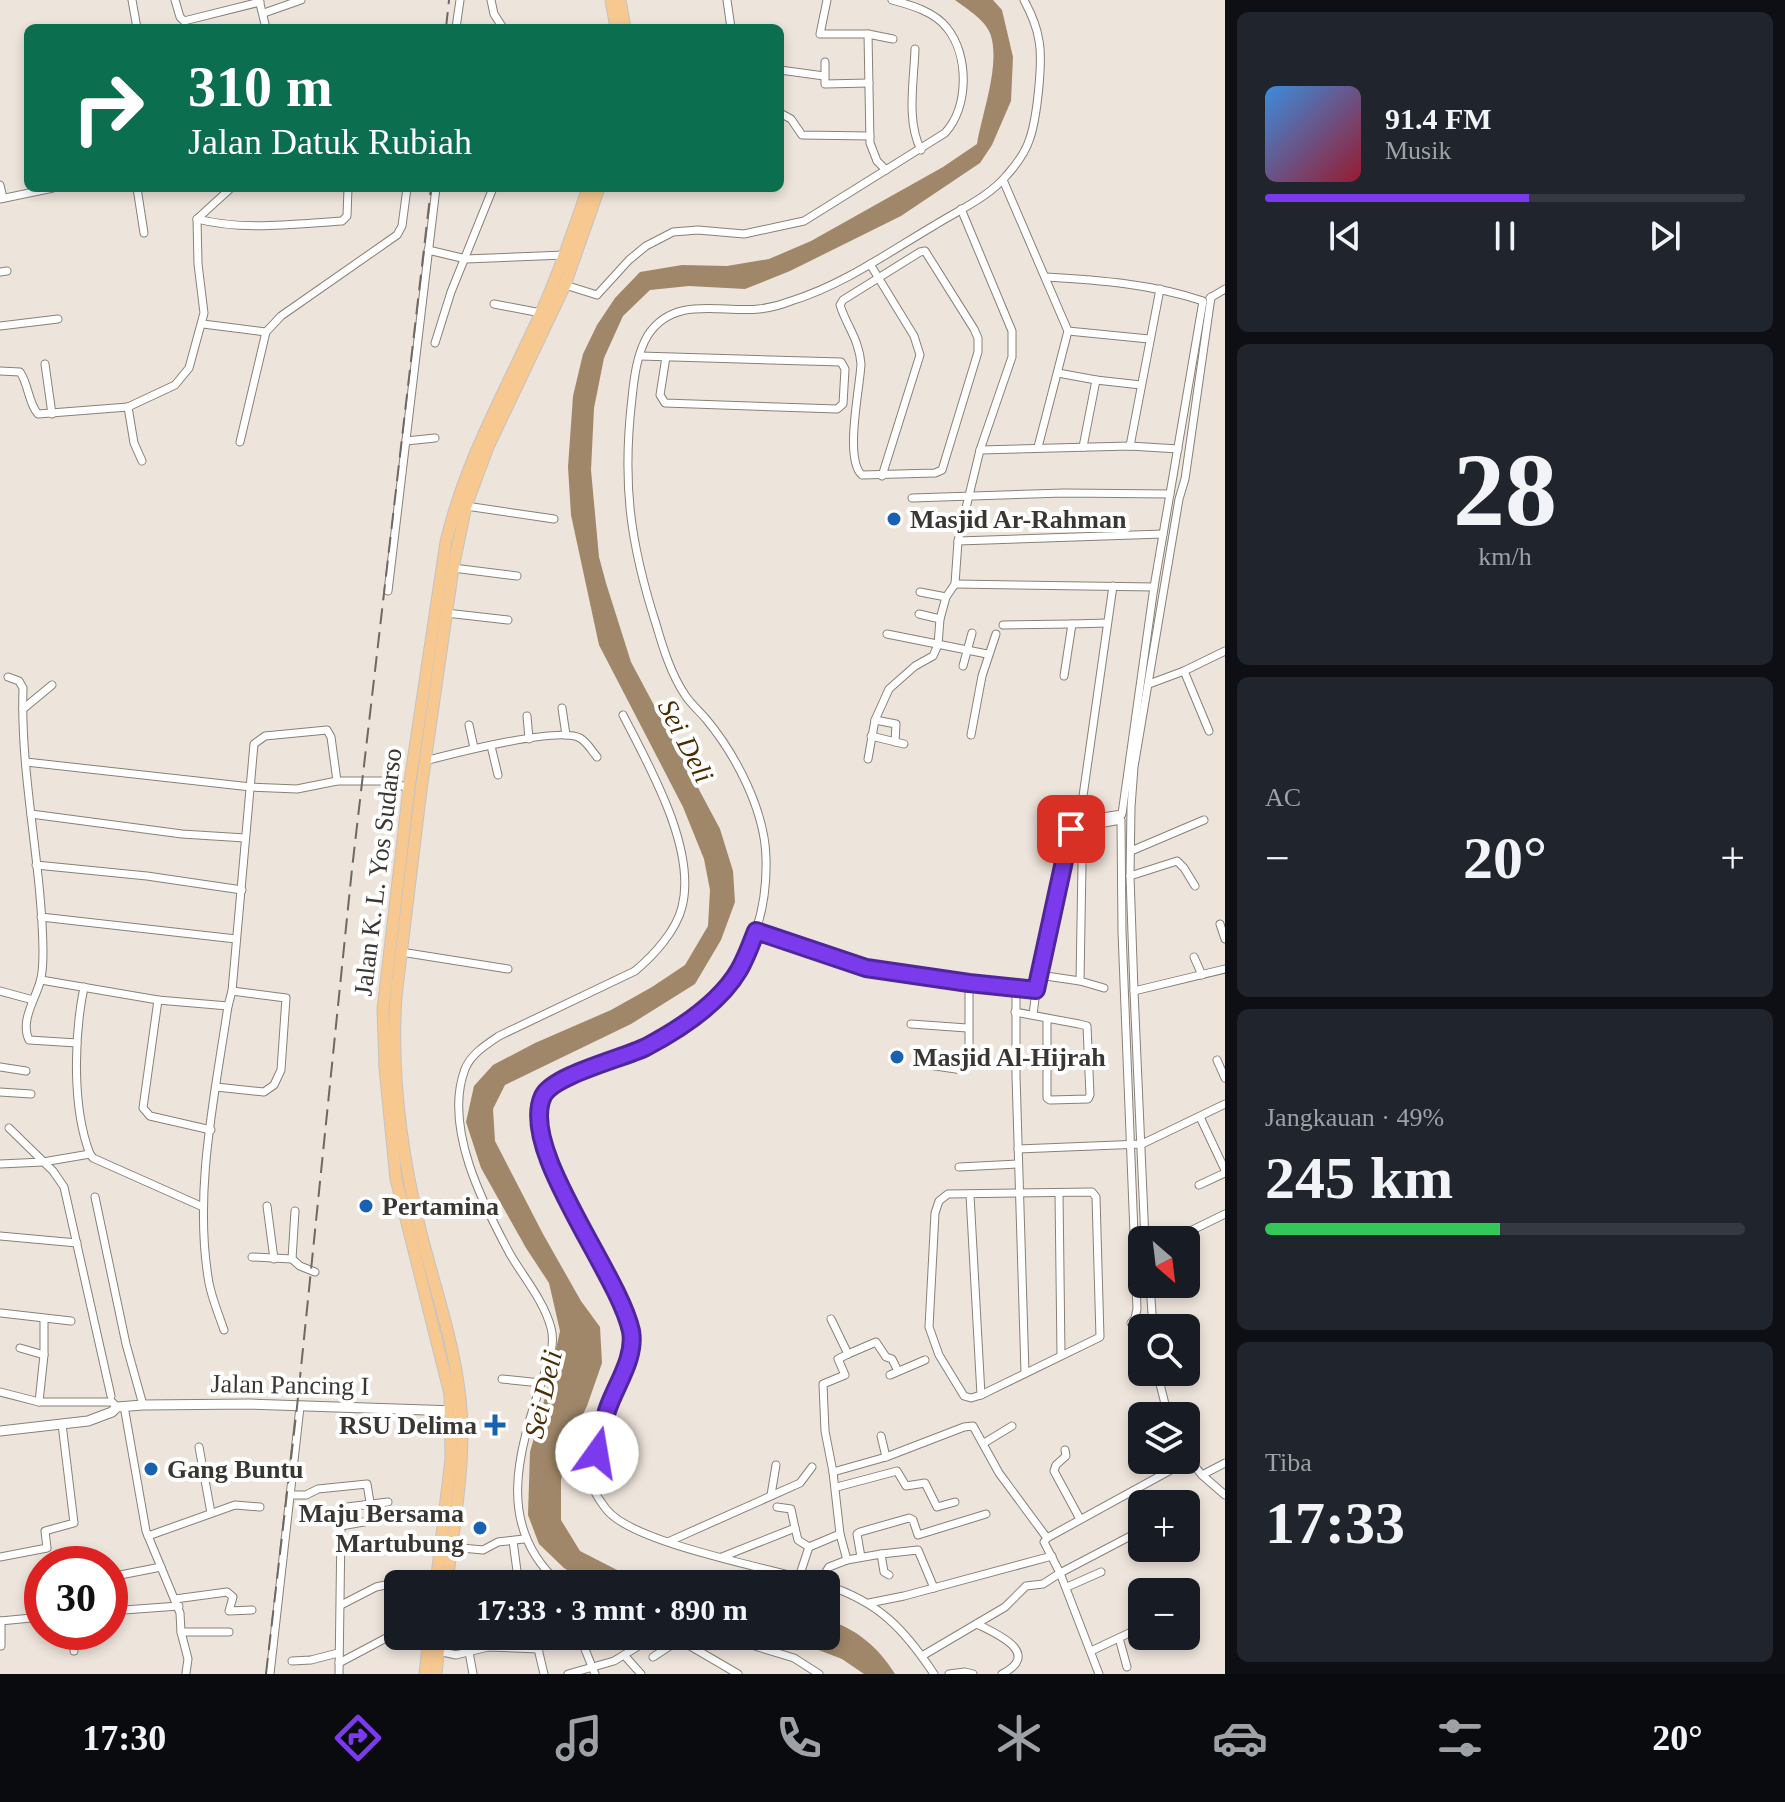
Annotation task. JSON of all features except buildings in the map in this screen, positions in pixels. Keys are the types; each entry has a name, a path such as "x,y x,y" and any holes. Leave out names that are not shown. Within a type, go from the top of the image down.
{"highway":[{"path":"616,24 618,2"},
{"path":"618,2 624,24"},
{"name":"Jalan K. L. Yos Sudarso","path":"456,1411 396,1179 385,1068 383,1009 446,542 453,514 483,433 541,313 593,192"},
{"name":"Jalan K. L. Yos Sudarso","path":"447,1570 451,1459 459,1388 407,1169 398,1101 394,1029 415,789 425,761 453,568 466,506 488,447 565,285 594,192"},
{"name":"Jalan K. L. Yos Sudarso","path":"439,1570 448,1541"},
{"path":"425,1674 430,1650"},
{"path":"436,1674 438,1651"}],"main road":[{"name":"Jalan Pancing I","path":"0,1431 102,1417 120,1407 143,1405 250,1404 456,1411"}],"street":[{"path":"132,0 136,24"},
{"path":"175,0 184,21 260,1 265,24"},
{"path":"264,13 301,0"},
{"path":"457,24 460,0"},
{"path":"491,0 500,24"},
{"path":"727,0 730,24"},
{"path":"827,0 820,34 868,34 893,39"},
{"path":"565,285 597,295 629,260 646,246 673,232 698,230 744,234 804,221 945,133 953,123 962,93 961,59 946,26 915,7 892,0"},
{"path":"772,1570 670,1542 617,1521 595,1492 597,1453 610,1402 630,1354 631,1331 614,1289 553,1172 540,1132 539,1109 544,1093 557,1083 644,1048 695,1016 720,995 739,970 756,931 766,866 761,821 746,784 709,723 682,692 662,645 641,578 627,503 627,456 633,387 640,356 652,329 677,312 711,307 760,309 813,294 870,264 1003,180 1030,140 1038,79 1040,46 1024,0"},
{"path":"868,34 870,136 873,155 886,170"},
{"path":"915,49 913,121 921,150"},
{"path":"825,62 825,84 869,83"},
{"path":"784,71 824,76"},
{"path":"784,115 791,119 801,135 870,136"},
{"path":"1003,180 1068,331 1038,447"},
{"path":"0,185 2,199 34,192"},
{"path":"138,192 144,233"},
{"path":"0,371 20,372 38,414 128,407 164,392 184,377 204,313 197,219 227,192"},
{"path":"197,219 258,226 342,221 347,216 348,192"},
{"path":"240,442 266,332 281,316 397,235 402,226 406,192"},
{"path":"388,591 435,192"},
{"path":"435,343 451,292 491,192"},
{"path":"868,759 875,720 889,689 915,666 933,656 938,645 946,597 955,584 958,541 980,450 1012,357 1013,340 1007,317 961,209"},
{"path":"428,250 466,259 565,255"},
{"path":"920,252 928,252 974,329 979,347 942,470 935,473 862,475 856,468 855,414 861,378 860,351 840,307 843,300 879,277 920,252"},
{"path":"870,264 914,336 920,355 882,476"},
{"path":"1046,277 1096,280 1207,299 1225,289"},
{"path":"1130,446 1160,289"},
{"path":"1113,586 1081,810 1089,819 1122,814 1154,587 1207,299"},
{"path":"1145,1226 1130,876 1134,767 1179,499 1185,479 1207,299"},
{"path":"494,304 541,313"},
{"path":"0,326 58,319"},
{"path":"203,324 266,332"},
{"path":"1068,331 1149,339"},
{"path":"640,356 841,362 845,369 843,404 837,409 665,403 660,395 666,357"},
{"path":"45,364 52,414"},
{"path":"1058,373 1141,385"},
{"path":"1083,447 1096,380"},
{"path":"128,407 134,443 142,461"},
{"path":"406,441 435,438"},
{"path":"980,450 1130,446 1178,449"},
{"path":"912,498 1170,494"},
{"path":"466,506 554,519"},
{"path":"958,541 1163,534"},
{"path":"453,568 517,576"},
{"path":"955,584 989,587 1154,587"},
{"path":"920,592 946,597"},
{"path":"446,613 508,620"},
{"path":"919,614 940,619"},
{"path":"1003,625 1107,623"},
{"path":"1064,676 1072,624"},
{"path":"963,666 972,633"},
{"path":"887,634 987,654"},
{"path":"971,735 987,654 996,634"},
{"path":"1149,684 1225,651"},
{"path":"1184,671 1209,731"},
{"path":"8,677 21,684 41,917 41,980 25,1032 29,1040 77,1043"},
{"path":"23,709 52,685"},
{"path":"562,708 566,735"},
{"path":"544,1570 524,1539 516,1494 524,1443 552,1353 552,1331 545,1309 510,1254 466,1158 459,1095 465,1067 481,1048 499,1036 635,971 653,954 676,922 682,906 685,881 678,841 646,761 623,715"},
{"path":"527,716 529,739"},
{"path":"871,736 899,743 896,724 875,720"},
{"path":"469,725 474,748"},
{"path":"224,1330 209,1285 203,1207 204,1172 232,991 252,756 258,739 273,734 327,730 331,737 337,781"},
{"path":"425,761 474,748 566,735 583,740 597,757"},
{"path":"491,746 498,775"},
{"path":"26,762 251,787 297,789 337,781 390,781 415,789"},
{"path":"31,814 182,834 245,838"},
{"path":"1033,1015 1071,829 1121,820 1136,1314"},
{"path":"1131,851 1204,820"},
{"path":"1130,876 1177,861 1195,886"},
{"path":"1080,981 1082,864"},
{"path":"36,865 147,876 242,890"},
{"path":"41,917 236,939"},
{"path":"1220,924 1225,939"},
{"path":"756,931 866,968 1036,990"},
{"path":"401,952 508,969"},
{"path":"1194,957 1202,975"},
{"path":"1134,991 1225,969"},
{"path":"1039,975 1104,988"},
{"path":"41,980 158,1000 228,1006"},
{"path":"921,1064 965,1069 970,1062 967,1028 969,983"},
{"path":"84,987 78,1018 76,1072 90,1154 203,1207"},
{"path":"1016,987 1025,1373"},
{"path":"0,991 33,1000"},
{"path":"216,1087 264,1092 274,1085 281,1070 286,998 232,991"},
{"path":"158,1000 144,1111 150,1116 211,1130"},
{"path":"1015,1012 1033,1015 1087,1026 1088,1099 1047,1098 1047,1018"},
{"path":"911,1024 967,1028"},
{"path":"1217,1060 1225,1078"},
{"path":"0,1067 26,1071"},
{"path":"0,1092 31,1094"},
{"path":"1018,1149 1142,1144 1225,1104"},
{"path":"1199,1185 1225,1172 1200,1117"},
{"path":"9,1128 58,1176 64,1187 111,1396"},
{"path":"0,1164 43,1162 90,1154"},
{"path":"959,1167 1018,1164"},
{"path":"1092,1192 1096,1196 1100,1337 971,1398 964,1396 931,1339 928,1314 935,1213 944,1196 1020,1193 1092,1192"},
{"path":"1059,1193 1061,1354"},
{"path":"970,1195 981,1395"},
{"path":"95,1197 126,1344 143,1405"},
{"path":"267,1206 274,1259"},
{"path":"292,1259 295,1211"},
{"path":"1200,1226 1225,1214"},
{"path":"0,1236 77,1243"},
{"path":"252,1257 292,1259 315,1272"},
{"path":"1,1313 71,1321"},
{"path":"39,1402 44,1319"},
{"path":"831,1319 848,1354"},
{"path":"847,1560 840,1534 837,1487 825,1431 823,1384 845,1375 838,1359 876,1342 886,1357 892,1359 894,1373 925,1360"},
{"path":"20,1348 44,1355"},
{"path":"502,1379 541,1383"},
{"name":"Jalan Pancing I","path":"0,1392 39,1402 112,1402 120,1407"},
{"path":"120,1407 148,1536 177,1603 188,1659 186,1673"},
{"path":"270,1674 300,1407"},
{"path":"0,1557 47,1548 45,1531 74,1523 62,1424"},
{"path":"833,1472 886,1457 969,1425 977,1428 999,1473 1047,1538"},
{"path":"984,1443 1012,1426"},
{"path":"881,1436 886,1457"},
{"path":"199,1447 211,1513"},
{"path":"1065,1450 1066,1456 1054,1471 1080,1519"},
{"path":"1202,1475 1225,1463"},
{"path":"771,1495 776,1465"},
{"path":"670,1542 800,1483 812,1467"},
{"path":"837,1487 897,1471 906,1486 925,1483 937,1507 955,1502"},
{"path":"1200,1473 1225,1495"},
{"path":"1099,1674 1067,1587 1044,1542 1159,1474"},
{"path":"290,1495 367,1484 370,1502"},
{"path":"347,1507 388,1502"},
{"path":"148,1536 235,1505 260,1507"},
{"path":"777,1507 791,1509 798,1540 809,1547"},
{"path":"861,1557 857,1534 860,1532 909,1518 913,1520 918,1535 986,1514"},
{"path":"339,1674 341,1526 398,1516"},
{"path":"722,1557 795,1528"},
{"path":"801,1570 809,1547 840,1534"},
{"path":"922,1656 1005,1607 1026,1586 1043,1584 1128,1537"},
{"path":"448,1541 483,1550 498,1542 524,1539"},
{"path":"513,1541 517,1570"},
{"path":"828,1570 847,1560 918,1550 934,1588"},
{"path":"881,1554 884,1572 889,1575"},
{"path":"869,1603 1052,1556"},
{"path":"128,1573 161,1567"},
{"path":"1067,1587 1101,1572"},
{"path":"341,1605 384,1586"},
{"path":"840,1590 869,1603 903,1630 934,1674"},
{"path":"128,1609 177,1603 227,1592 233,1597 229,1611 252,1610"},
{"path":"1,1646 1,1621 24,1619"},
{"path":"977,1624 997,1633 1014,1646 1015,1663 1002,1674"},
{"path":"181,1632 229,1632"},
{"path":"1091,1651 1128,1634"},
{"path":"1119,1638 1127,1667"},
{"path":"339,1663 384,1639"},
{"path":"438,1651 456,1655 477,1650"},
{"path":"539,1650 544,1674"},
{"path":"586,1650 594,1670"},
{"path":"568,1674 594,1670 632,1650"},
{"path":"653,1657 661,1650"},
{"path":"697,1650 738,1674"},
{"path":"768,1650 794,1658 819,1674"},
{"path":"469,1652 473,1674"},
{"path":"292,1661 338,1653"},
{"path":"624,1655 641,1674"},
{"path":"949,1674 973,1674"}],"shaded area":[{"path":"955,0 993,0 1002,10 1013,57 1011,101 992,145 980,163 901,216 790,271 745,289 689,286 650,290 623,316 604,358 594,408 591,470 599,557 631,662 720,829 733,871 735,902 721,940 695,984 631,1024 505,1085 493,1109 495,1141 543,1234 581,1301 600,1327 602,1363 587,1406 568,1445 561,1480 561,1520 580,1551 617,1570 567,1570 539,1544 528,1515 530,1452 560,1331 549,1283 481,1168 466,1122 474,1086 493,1065 611,1010 685,965 708,926 710,890 704,859 683,807 599,645 571,515 568,467 573,396 583,354 615,298 640,272 682,265 727,266 769,259 811,241 943,167 977,144 992,75 993,48 989,31"},
{"path":"840,1624 865,1640 895,1674 864,1674 842,1659 819,1650 840,1650"}],"railway":[{"path":"446,24 449,0"},
{"path":"266,1674 297,1407 352,869 431,192"}],"place":[{"name":"Masjid Ar-Rahman","path":"894,519"},
{"name":"Masjid Al-Hijrah","path":"897,1057"},
{"name":"Pertamina","path":"366,1206"},
{"name":"RSU Delima","path":"495,1425"},
{"name":"Gang Buntu","path":"151,1469"},
{"name":"Maju Bersama Martubung","path":"480,1528"}],"route":[{"path":"597,1453 606,1414 630,1354 631,1331 614,1289 553,1172 540,1132 539,1109 544,1093 557,1083 599,1064 644,1048 695,1016 720,995 739,970 756,931 866,968 1036,990 1071,829"}],"water label":[{"name":"Sei Deli","path":"686,741"},
{"name":"Sei Deli","path":"543,1394"}]}
